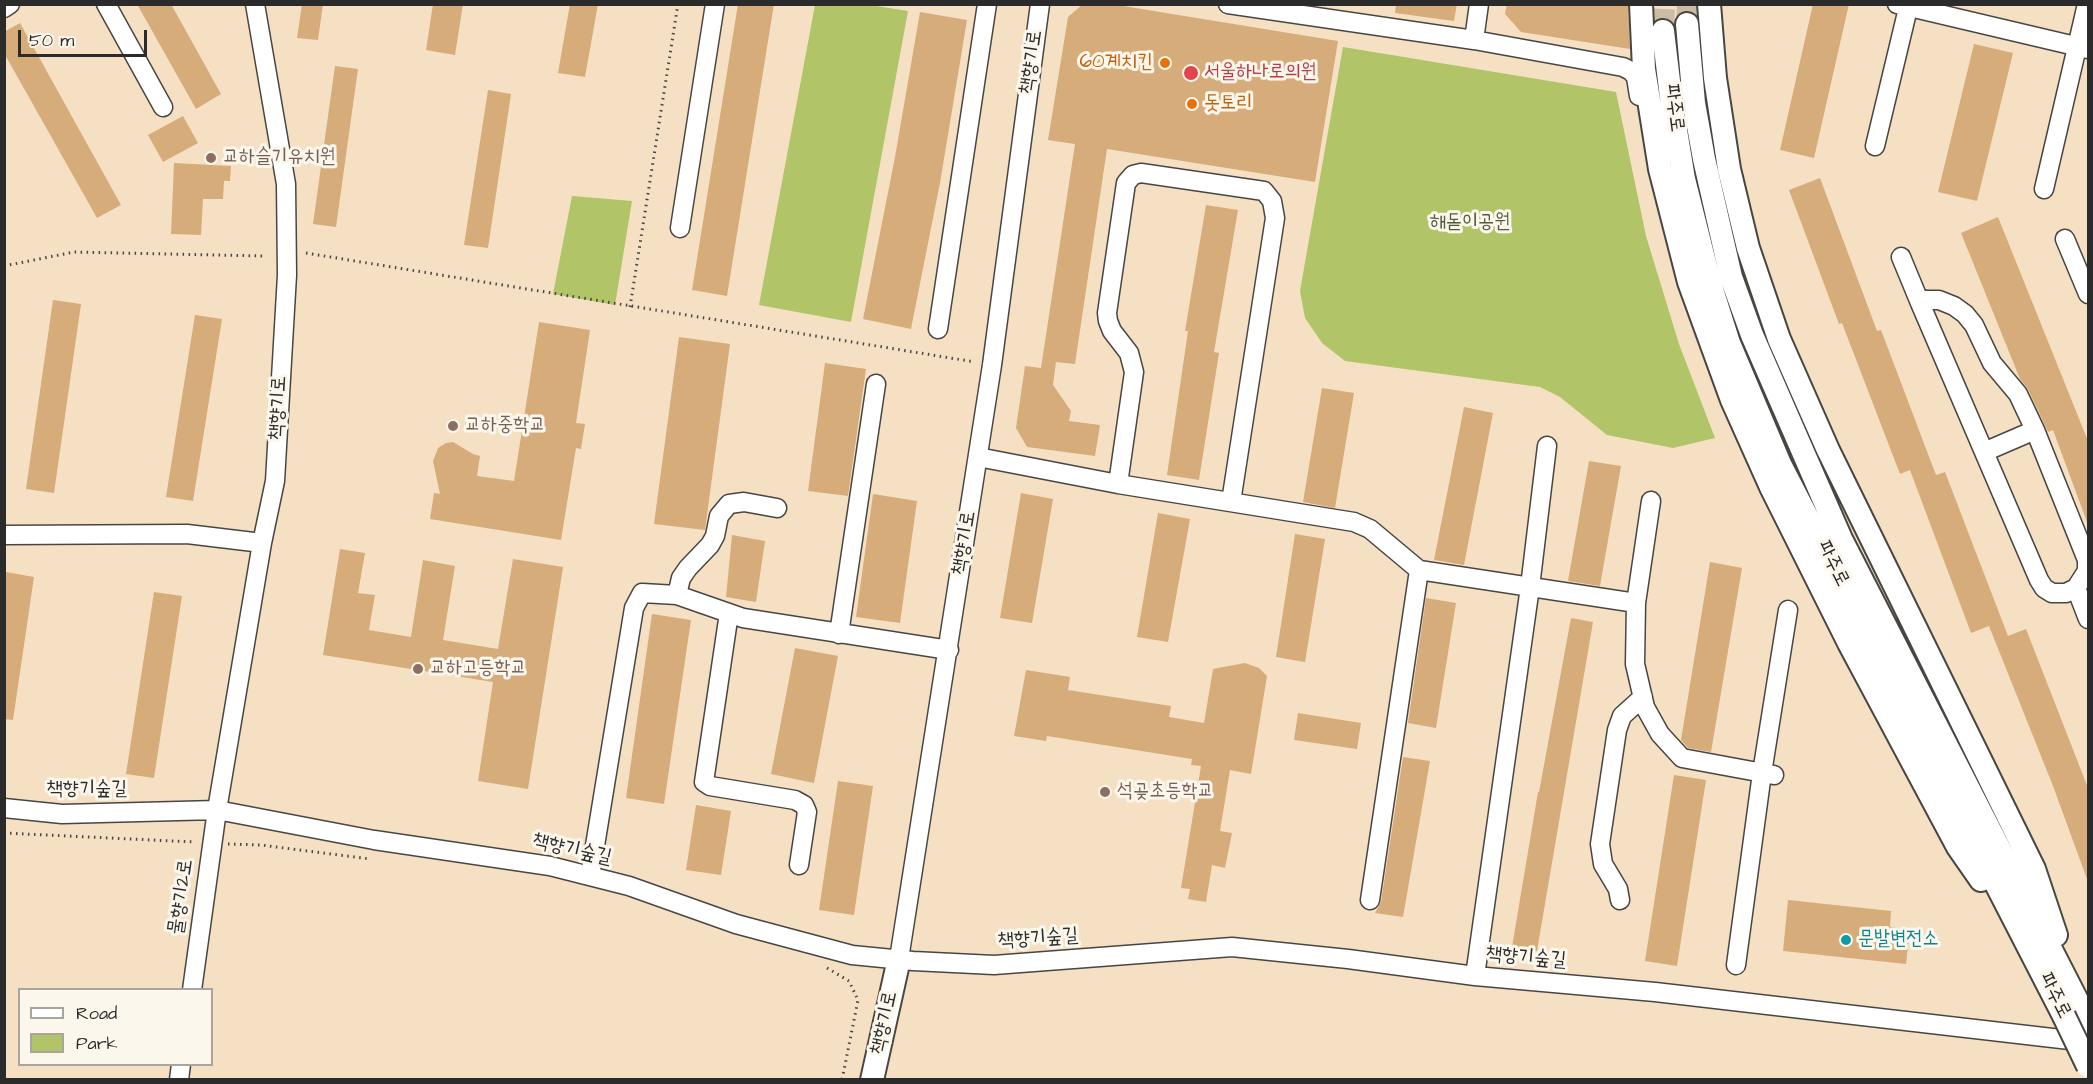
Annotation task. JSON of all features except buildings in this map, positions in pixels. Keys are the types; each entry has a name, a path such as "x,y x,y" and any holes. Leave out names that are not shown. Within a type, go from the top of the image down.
{"main road":[{"path":"1641,5 1644,69 1660,170 1689,282 1732,400 1771,487 1849,643 1958,847 2028,945"},
{"path":"1707,7 1715,78 1730,169 1748,248 1779,339 1828,450 2034,869 2078,1015"},
{"name":"파주로","path":"1687,24 1694,103 1706,170 1731,277 1752,335 1841,539 2078,1015 2088,1066"},
{"name":"파주로","path":"1663,31 1684,179 1710,283 1729,343 1780,464 2028,945 2078,1015"},
{"name":"책향기로","path":"872,1080 899,959"}],"street":[{"path":"4,8 10,4"},
{"path":"106,4 163,107"},
{"name":"책향기로","path":"217,810 262,543 275,481 287,275 286,184 255,4"},
{"path":"680,228 715,4"},
{"path":"938,329 987,4"},
{"name":"책향기로","path":"899,959 992,365 1040,4"},
{"path":"1228,4 1474,40 1631,71 1635,77 1650,176 1673,258 1725,412 1748,435"},
{"path":"1474,40 1479,4"},
{"path":"2044,189 2083,48 2087,4"},
{"path":"1875,146 1905,5 2083,48"},
{"path":"1118,483 1134,372 1129,353 1112,331 1107,313 1126,183 1133,175 1141,173 1264,191 1272,201 1275,218 1231,502"},
{"path":"2065,238 2088,294"},
{"path":"1901,257 1920,303 2039,580 2044,588 2052,593 2066,593 2076,588 2087,571 2088,560 2018,394 1992,363 1974,325 1965,314 1954,306 1939,300 1926,300 1920,303"},
{"path":"838,634 876,384"},
{"path":"1984,452 2035,430"},
{"path":"1475,976 1530,587 1547,446"},
{"path":"978,458 1354,522 1370,529 1419,570 1636,603"},
{"path":"1651,501 1636,603 1635,664 1645,706 1660,734 1682,758 1768,774"},
{"path":"677,595 681,578 710,545 715,536 719,516 729,504 744,502 777,508"},
{"path":"4,535 187,534 262,543"},
{"path":"1370,900 1419,570"},
{"path":"2076,588 2088,619"},
{"path":"590,876 634,608 642,593 677,595 743,618 949,650"},
{"path":"1736,965 1768,774 1788,610"},
{"path":"729,613 705,782 711,786 795,800 804,805 807,812 799,865"},
{"path":"1620,900 1618,889 1603,864 1600,844 1617,730 1622,716 1643,697"},
{"name":"책향기숲길","path":"4,808 62,814 217,810 374,840 550,866 629,886 746,927 852,955 913,962 994,965 1232,947 1348,959 1475,976 1655,992 2088,1042"},
{"name":"물향기2로","path":"192,988 217,810"}],"path":[{"path":"630,307 678,4"},
{"path":"4,266 74,252 265,256"},
{"path":"306,253 992,365"},
{"path":"4,833 261,845 374,859"},
{"path":"818,965 830,969 849,981 858,1000 842,1080"}],"green space":[{"path":"815,5 870,5 908,11 851,322 759,305"},
{"name":"해돋이공원","path":"1343,47 1616,92 1646,236 1679,344 1715,438 1673,448 1607,435 1560,397 1540,387 1345,361 1322,343 1305,318 1300,291"},
{"path":"572,196 632,201 615,305 553,294"}],"tunnel":[{"path":"1663,31 1664,4"},
{"path":"1687,24 1688,4"}],"place":[{"name":"60계치킨","path":"1165,63"},
{"name":"서울하나로의원","path":"1191,73"},
{"name":"돗토리","path":"1192,104"},
{"name":"교하슬기유치원","path":"211,158"},
{"name":"교하중학교","path":"453,426"},
{"name":"교하고등학교","path":"418,669"},
{"name":"석곶초등학교","path":"1105,792"},
{"name":"문발변전소","path":"1846,940"}]}
